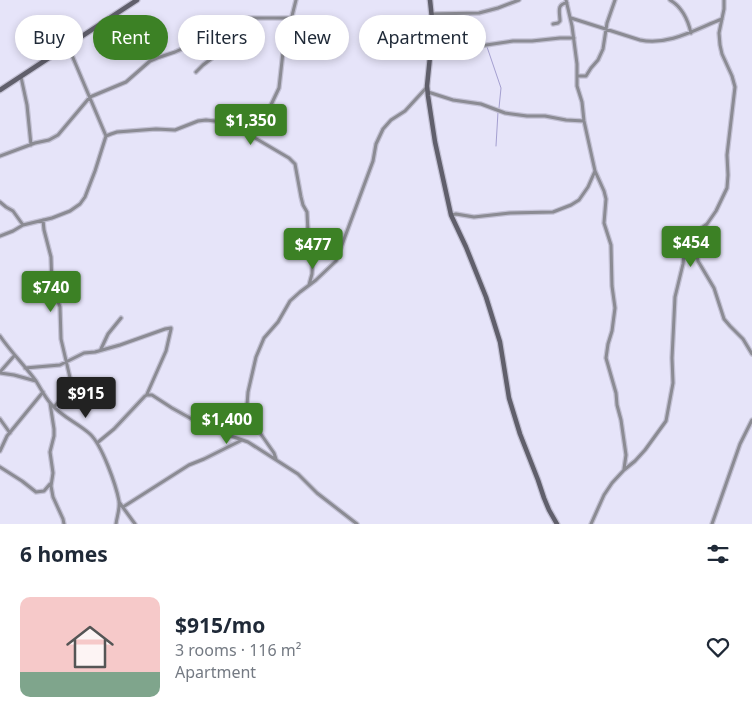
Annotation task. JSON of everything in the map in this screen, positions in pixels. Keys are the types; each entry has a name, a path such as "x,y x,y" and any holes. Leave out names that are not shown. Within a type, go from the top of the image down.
{"street":[{"path":"83,36 131,2 137,0"},
{"path":"292,15 296,0"},
{"path":"430,0 431,14 479,13 519,0"},
{"path":"577,76 586,76 598,60 603,49 606,29 615,0"},
{"path":"670,0 680,8 692,33"},
{"path":"724,0 719,33 720,45 734,84 727,155 727,188 707,224 697,247 696,256 714,288 724,319 743,339 752,354"},
{"path":"553,24 560,21 559,8 560,5 566,2 574,38 577,86 582,102 584,121 595,170 605,196 604,222 612,249 611,280 614,308 612,332 606,351 606,358 621,420 626,455 624,470"},
{"path":"571,18 640,40 651,41 666,40 692,33 722,19"},
{"path":"486,46 513,41 574,38"},
{"path":"0,156 53,139 90,97 126,82 150,61 178,51"},
{"path":"0,90 47,60"},
{"path":"0,236 23,225 70,211 80,204 85,197 106,136 74,60"},
{"path":"196,72 210,60"},
{"path":"253,133 270,107 279,88 282,60"},
{"path":"430,60 427,86 435,142 451,215 486,296 500,342 510,398 518,424 544,498 557,524"},
{"path":"21,77 27,105 31,145"},
{"path":"276,459 258,430 247,405 248,392 261,342 278,322 290,301 336,261 373,161 380,134 391,120 405,112 427,86"},
{"path":"428,92 453,100 481,104 505,114 584,121"},
{"path":"106,136 156,129 175,130 198,121 206,120 232,123 253,133 255,138 289,158 295,164 301,197 307,212 308,232 313,252 312,274 309,285"},
{"path":"451,215 462,214 474,217 510,213 553,212 576,202 588,187 595,170"},
{"path":"0,202 13,211 23,225"},
{"path":"43,220 51,257 52,286 60,306 61,339 71,382 66,394 54,407"},
{"path":"591,524 604,495 616,478 645,450 664,424 672,383 675,298 685,243 689,237 707,224"},
{"path":"101,350 108,334 121,318"},
{"path":"25,368 55,366 84,353 120,345 165,329 170,328 172,330 166,351 147,395 114,429 97,442"},
{"path":"0,336 14,356 36,381 50,403 83,428 97,442 119,500 135,524"},
{"path":"0,373 14,356"},
{"path":"0,373 36,381"},
{"path":"0,451 5,439 43,392"},
{"path":"147,395 155,397 208,428 248,442 276,459 298,474 317,494 358,524"},
{"path":"50,403 54,429 50,452 53,473 51,483 53,497 64,524"},
{"path":"0,419 10,433"},
{"path":"712,524 740,444 752,420"},
{"path":"123,507 189,465 204,460 243,440"},
{"path":"0,467 36,492 44,491 51,483"},
{"path":"116,524 119,500"}],"waterway":[{"path":"486,44 501,88 499,108"},
{"path":"496,146 498,112"}]}
